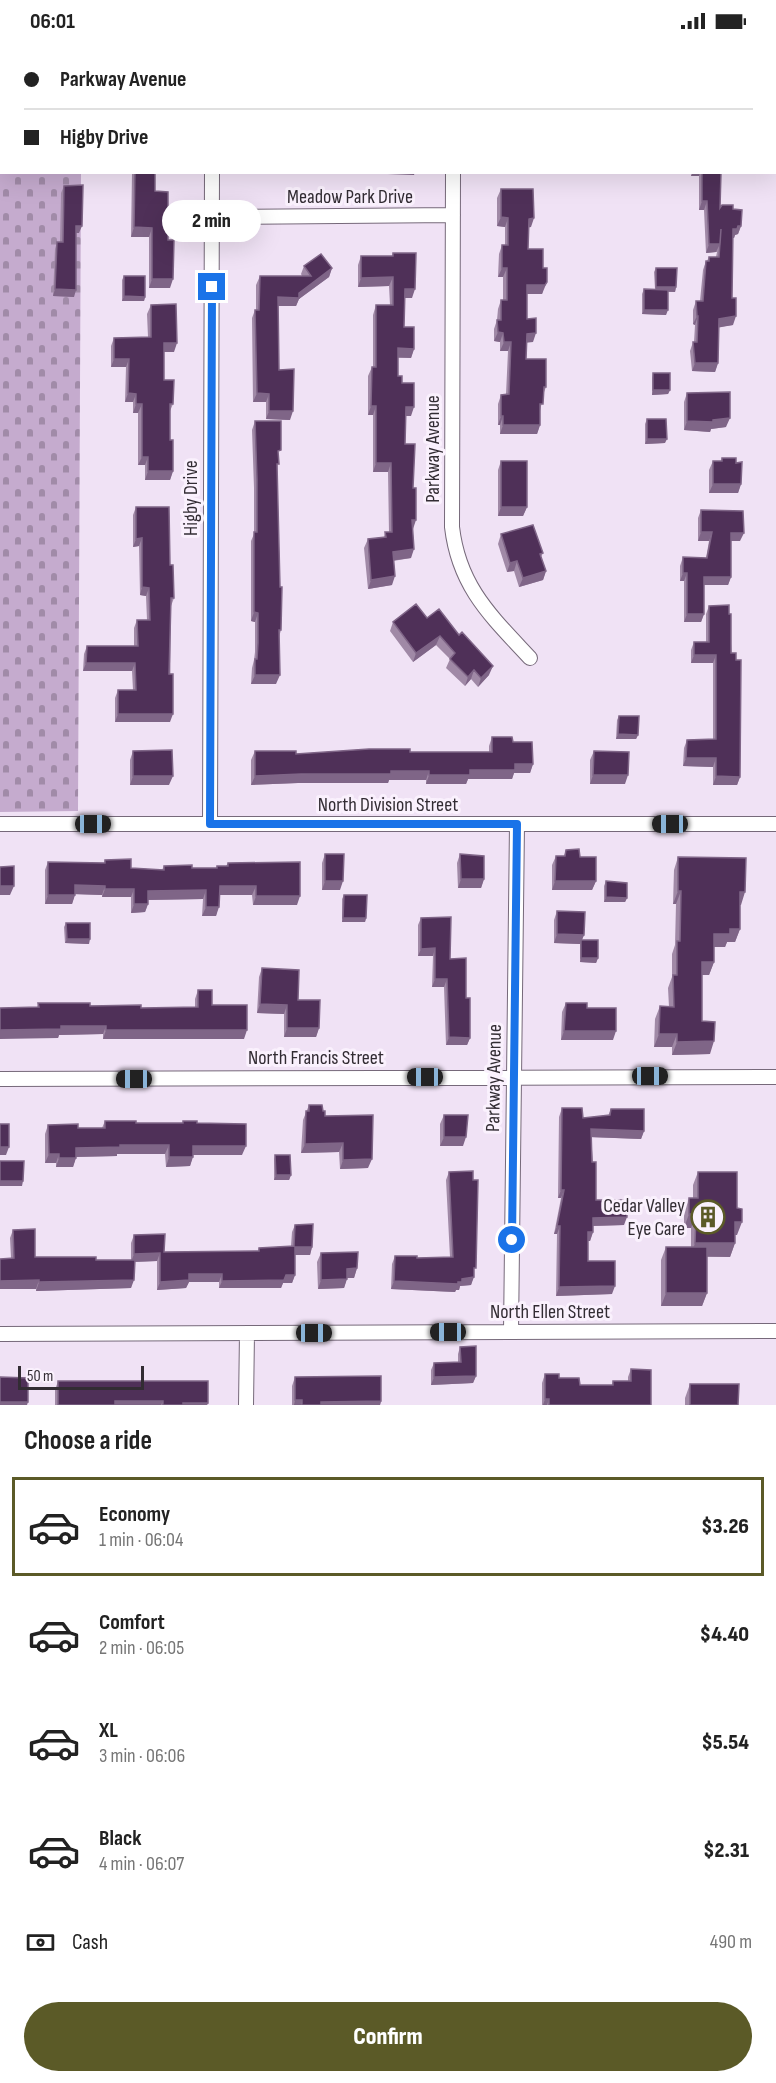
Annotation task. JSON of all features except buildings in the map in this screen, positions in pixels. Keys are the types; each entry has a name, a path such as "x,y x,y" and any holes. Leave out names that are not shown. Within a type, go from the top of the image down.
{"street":[{"name":"Higby Drive","path":"210,824 212,174"},
{"name":"Parkway Avenue","path":"453,174 452,527 455,549 462,572 485,608 530,658"},
{"name":"Meadow Park Drive","path":"212,217 453,215"},
{"name":"North Division Street","path":"0,824 776,824"},
{"name":"Parkway Avenue","path":"511,1332 517,824"},
{"name":"North Francis Street","path":"0,1079 776,1077"},
{"name":"North Ellen Street","path":"0,1334 776,1331"},
{"path":"246,1405 247,1333"}],"green space":[{"path":"0,174 81,174 78,811 0,812"}],"place":[{"name":"Cedar Valley Eye Care","path":"708,1217"}],"route":[{"path":"212,287 210,824 517,824 512,1240"}]}
